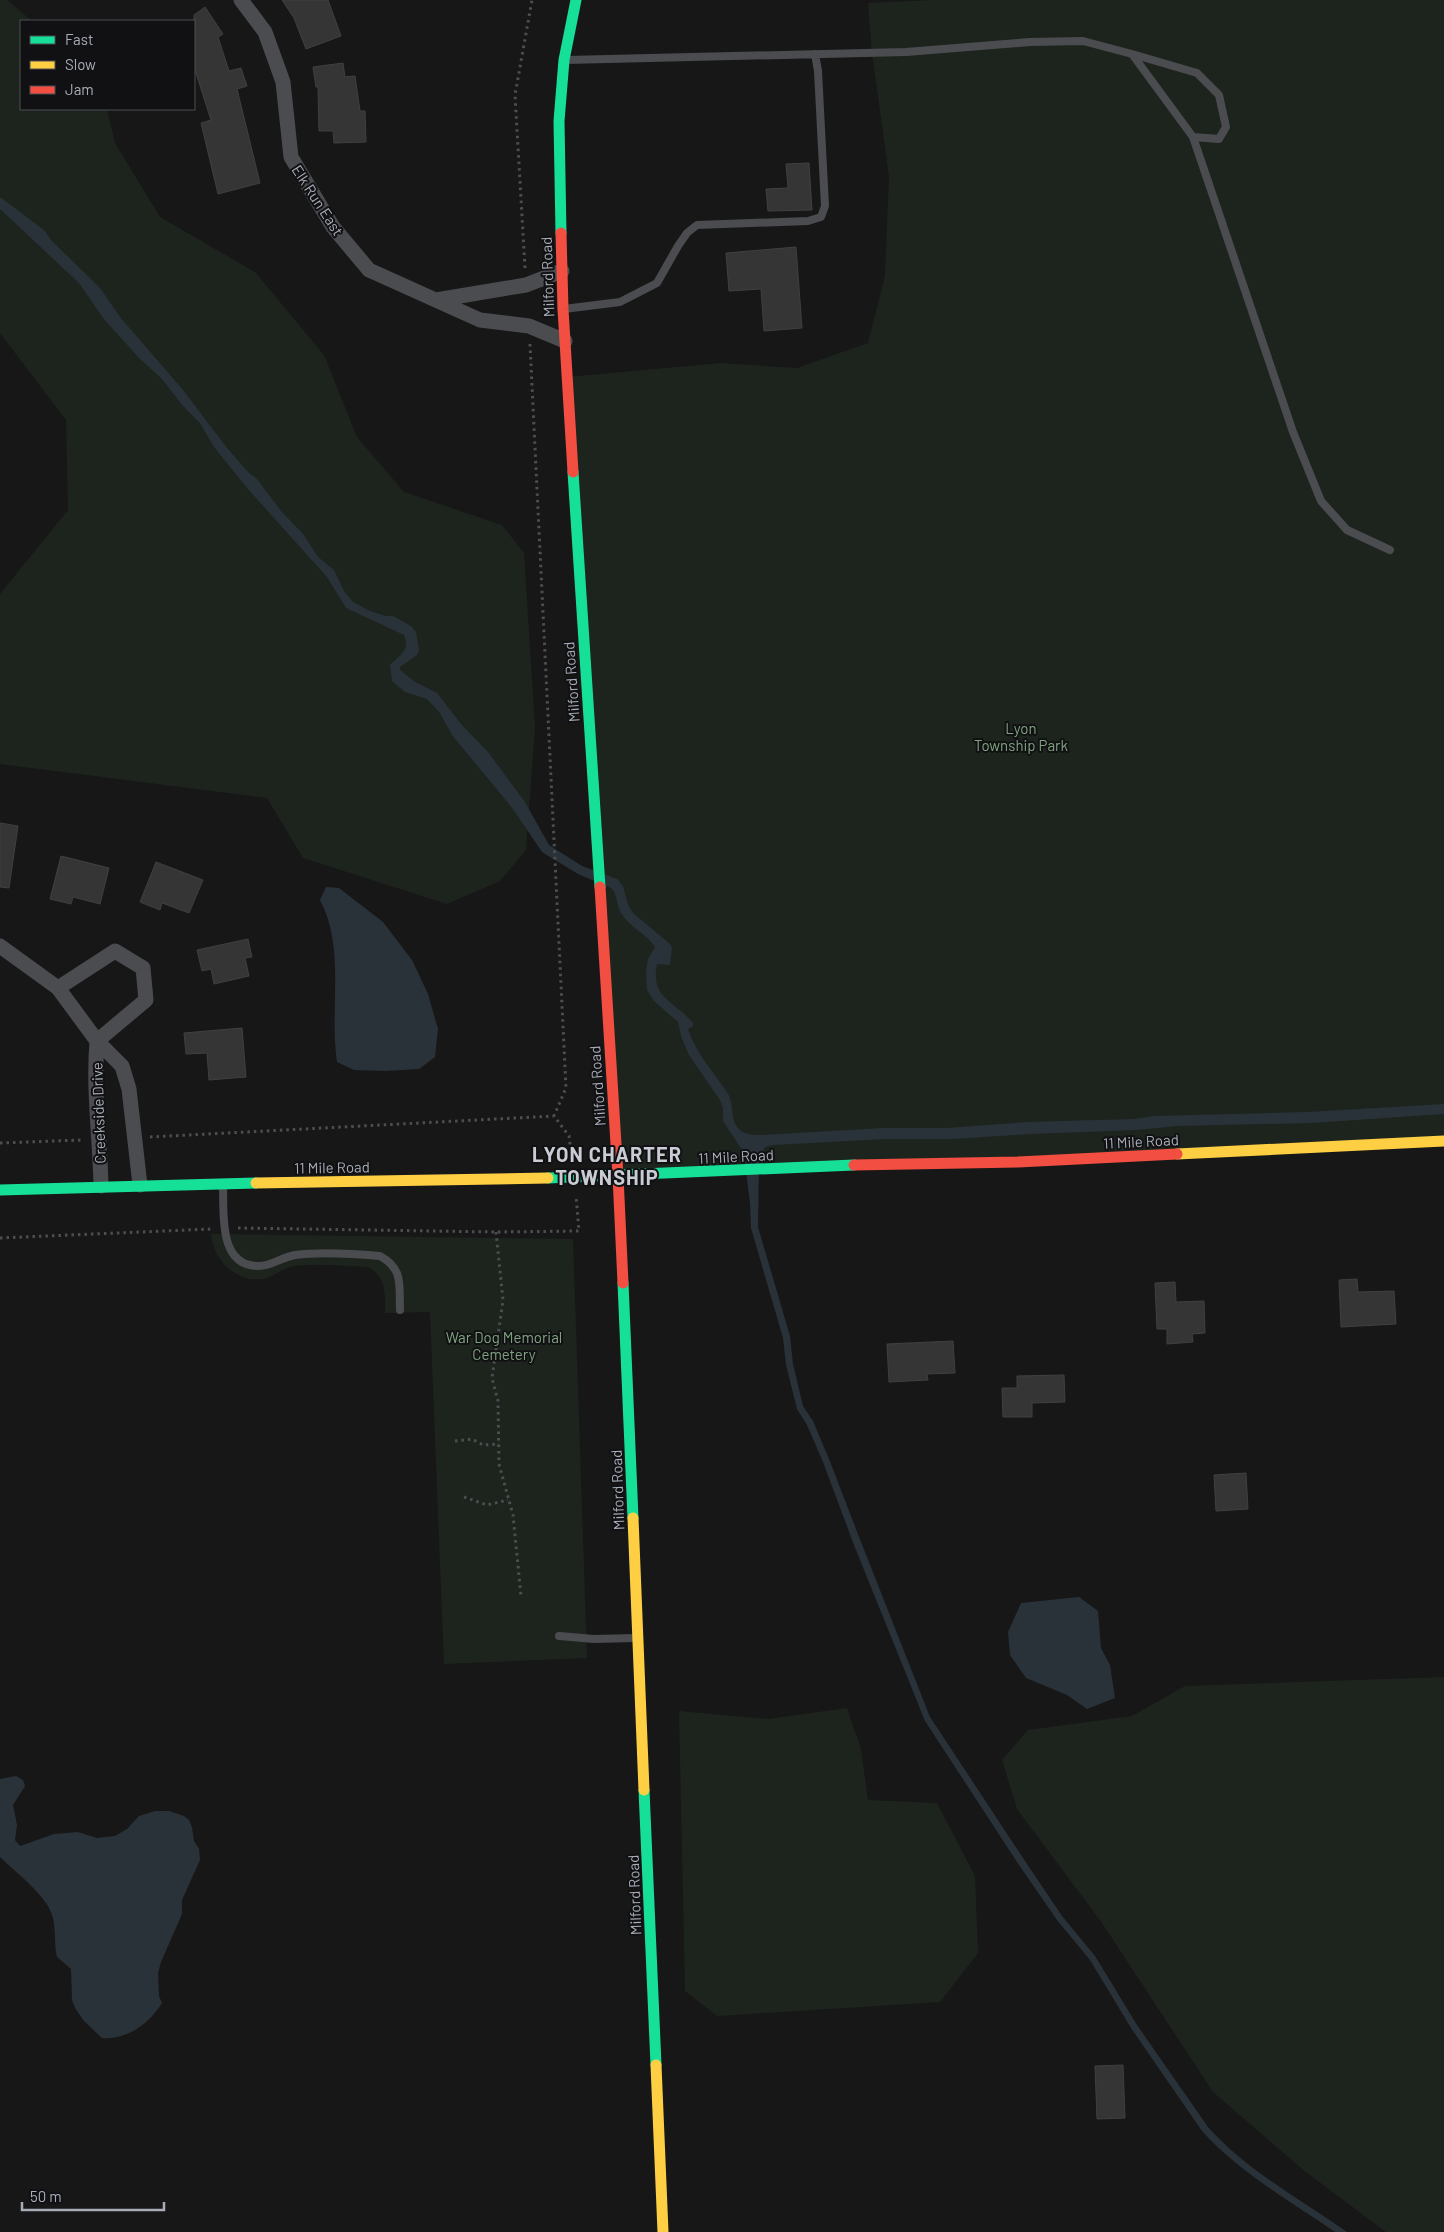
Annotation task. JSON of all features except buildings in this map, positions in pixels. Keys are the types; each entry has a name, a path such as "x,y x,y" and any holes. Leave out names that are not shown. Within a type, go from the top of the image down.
{"street":[{"name":"Elk Run East","path":"241,0 265,32 283,82 290,157 333,227 369,270 480,320 529,326 566,341"},
{"name":"Milford Road","path":"576,0 564,60 559,121 563,309 618,1176 663,2232"},
{"path":"436,300 526,285 562,270"},
{"name":"Creekside Drive","path":"0,946 58,988 97,1041 122,1066 129,1088 140,1185"},
{"name":"Creekside Drive","path":"58,988 115,951 143,968 146,1000 97,1041 94,1074 101,1186"},
{"name":"11 Mile Road","path":"0,1190 140,1185 618,1176 876,1164 1018,1162 1444,1141"}],"lane":[{"path":"564,60 906,52 1030,42 1083,41 1197,73 1219,96 1226,127 1219,139 1192,136"},
{"path":"563,309 620,302 657,283 678,246 687,233 697,225 808,221 821,217 825,206 818,71 815,54"},
{"path":"1132,54 1192,136 1293,432 1320,501 1347,530 1390,550"},
{"path":"222,1184 226,1240 230,1251 238,1259 247,1265 260,1266 297,1254 380,1256 390,1262 396,1269 399,1278 400,1310"},
{"path":"559,1636 594,1640 638,1638"}],"path":[{"path":"526,285 515,95 532,0"},
{"path":"529,326 566,1088 554,1116"},
{"path":"496,1232 503,1300 492,1378 498,1402 499,1464 513,1515 521,1596"},
{"path":"455,1441 472,1439 483,1445 499,1444"},
{"path":"464,1497 487,1504 508,1500"}],"green space":[{"path":"0,0 7,0 31,20 20,20 20,110 107,110 115,143 160,217 255,272 324,355 357,437 404,492 502,525 524,553 535,727 526,850 500,881 447,904 303,858 267,798 0,764 0,594 68,510 66,420 0,333"},
{"name":"Lyon Township Park","path":"934,0 1444,0 1444,1140 618,1176 567,377 721,363 797,368 868,343 885,276 889,176 872,53 868,3"},
{"name":"War Dog Memorial Cemetery","path":"211,1234 573,1239 587,1658 444,1664 430,1312 385,1313 385,1293 382,1281 368,1267 304,1265 291,1267 263,1279 244,1277 235,1273 221,1261 216,1253"},
{"path":"1444,1677 1444,2232 1386,2232 1302,2169 1213,2092 1102,1923 1017,1809 1002,1760 1028,1730 1132,1716 1185,1686"},
{"path":"847,1708 861,1749 868,1800 937,1803 975,1876 978,1953 940,2002 717,2016 685,1991 679,1711 768,1719"}],"shaded area":[{"path":"0,197 44,230 52,241 100,288 120,317 183,390 227,448 249,473 257,479 281,511 303,534 318,557 334,570 344,591 353,602 370,611 385,616 393,616 411,626 416,632 419,650 417,655 400,667 400,670 415,682 437,693 461,724 488,752 525,802 549,845 582,866 617,879 623,886 628,905 633,913 670,944 672,948 670,965 657,964 657,985 666,998 693,1023 693,1026 688,1029 691,1038 700,1055 728,1094 734,1122 742,1132 762,1135 883,1128 947,1128 1027,1122 1308,1112 1444,1104 1444,1114 1311,1123 1177,1126 1136,1130 953,1139 886,1139 773,1145 765,1147 759,1158 758,1227 790,1336 793,1364 803,1406 813,1421 829,1459 930,1717 1062,1916 1095,1956 1137,2025 1208,2127 1223,2143 1256,2170 1347,2232 1335,2232 1266,2185 1232,2160 1202,2131 1131,2028 1090,1960 1057,1920 1019,1865 925,1721 854,1545 823,1462 807,1425 797,1409 786,1365 783,1338 751,1228 744,1153 723,1121 723,1108 720,1100 689,1055 681,1036 678,1022 654,1001 647,990 646,971 648,959 655,947 633,927 619,910 615,893 611,888 578,874 542,852 513,809 452,735 440,713 427,699 405,692 392,681 390,665 405,649 406,640 404,635 346,608 327,577 247,488 214,447 200,423 183,406 162,379 139,358 104,319 79,283 0,209"},
{"path":"326,887 339,888 383,922 412,960 428,994 438,1029 435,1057 419,1069 354,1070 337,1062 335,1042 335,959 328,919 320,900"},
{"path":"1079,1597 1098,1611 1101,1648 1110,1665 1115,1698 1087,1709 1067,1695 1026,1678 1010,1655 1008,1632 1021,1603"},
{"path":"16,1776 23,1780 25,1786 13,1805 17,1825 15,1840 20,1846 54,1834 78,1832 97,1838 115,1836 127,1829 139,1816 155,1811 169,1811 184,1816 189,1820 194,1841 199,1849 200,1860 182,1900 182,1914 158,1973 159,1996 162,2003 151,2018 129,2033 111,2038 102,2038 84,2021 72,2000 71,1969 57,1957 54,1923 50,1910 38,1893 0,1857 0,1779"}],"traffic: fast":[{"path":"561,233 559,121 564,60 576,0"},
{"path":"573,472 600,887"},
{"path":"548,1178 854,1165"},
{"path":"0,1190 256,1183"},
{"path":"623,1283 633,1518"},
{"path":"644,1790 656,2065"}],"traffic: slow":[{"path":"1177,1154 1444,1141"},
{"path":"256,1183 548,1178"},
{"path":"633,1518 644,1790"},
{"path":"656,2065 663,2232"}],"traffic: jam":[{"path":"561,233 563,309 573,472"},
{"path":"600,887 623,1283"},
{"path":"854,1165 1018,1162 1177,1154"}],"district":[{"name":"LYON CHARTER TOWNSHIP","path":"607,1166"}]}
